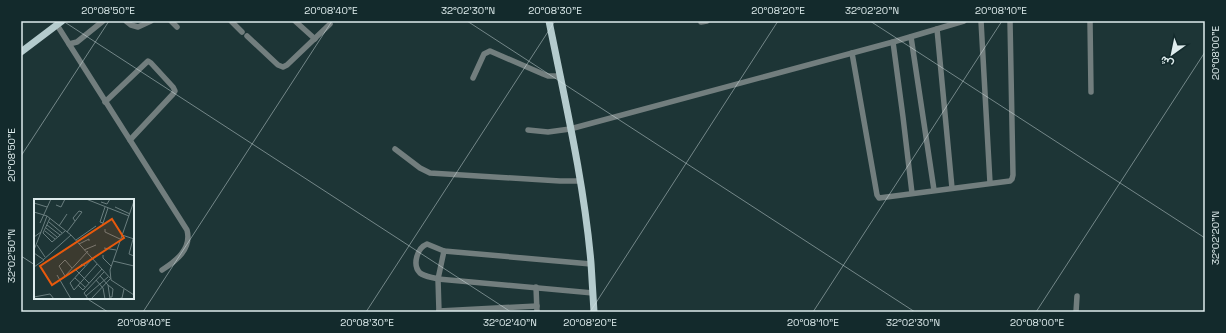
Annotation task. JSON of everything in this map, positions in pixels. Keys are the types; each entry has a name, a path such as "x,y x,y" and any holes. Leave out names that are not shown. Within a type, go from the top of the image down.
{"main road":[{"path":"549,21 579,181 591,264 594,312"},
{"path":"21,52 59,23"}],"street":[{"path":"69,44 77,42 103,21"},
{"path":"126,21 138,27 151,21"},
{"path":"171,21 177,27"},
{"path":"231,21 242,32"},
{"path":"295,21 315,40"},
{"path":"701,21 707,21"},
{"path":"528,130 548,132 570,129 893,42 964,21"},
{"path":"981,21 990,183"},
{"path":"852,53 877,195 879,198 1010,181 1013,175 1010,21"},
{"path":"1090,21 1091,92"},
{"path":"59,23 69,44 188,232 187,244 182,254 177,260 162,270"},
{"path":"247,36 278,65 283,67 315,40 330,24"},
{"path":"937,29 952,188"},
{"path":"911,37 934,190"},
{"path":"893,42 912,193"},
{"path":"473,78 484,54 490,51 548,76 560,76"},
{"path":"105,102 148,61 175,90 130,140"},
{"path":"395,149 420,168 430,173 579,181"},
{"path":"591,264 444,251 427,244 422,246 418,252 416,265 424,276 438,279 593,293"},
{"path":"444,251 438,279 439,312 537,309 536,287"},
{"path":"1076,312 1077,296"}]}
